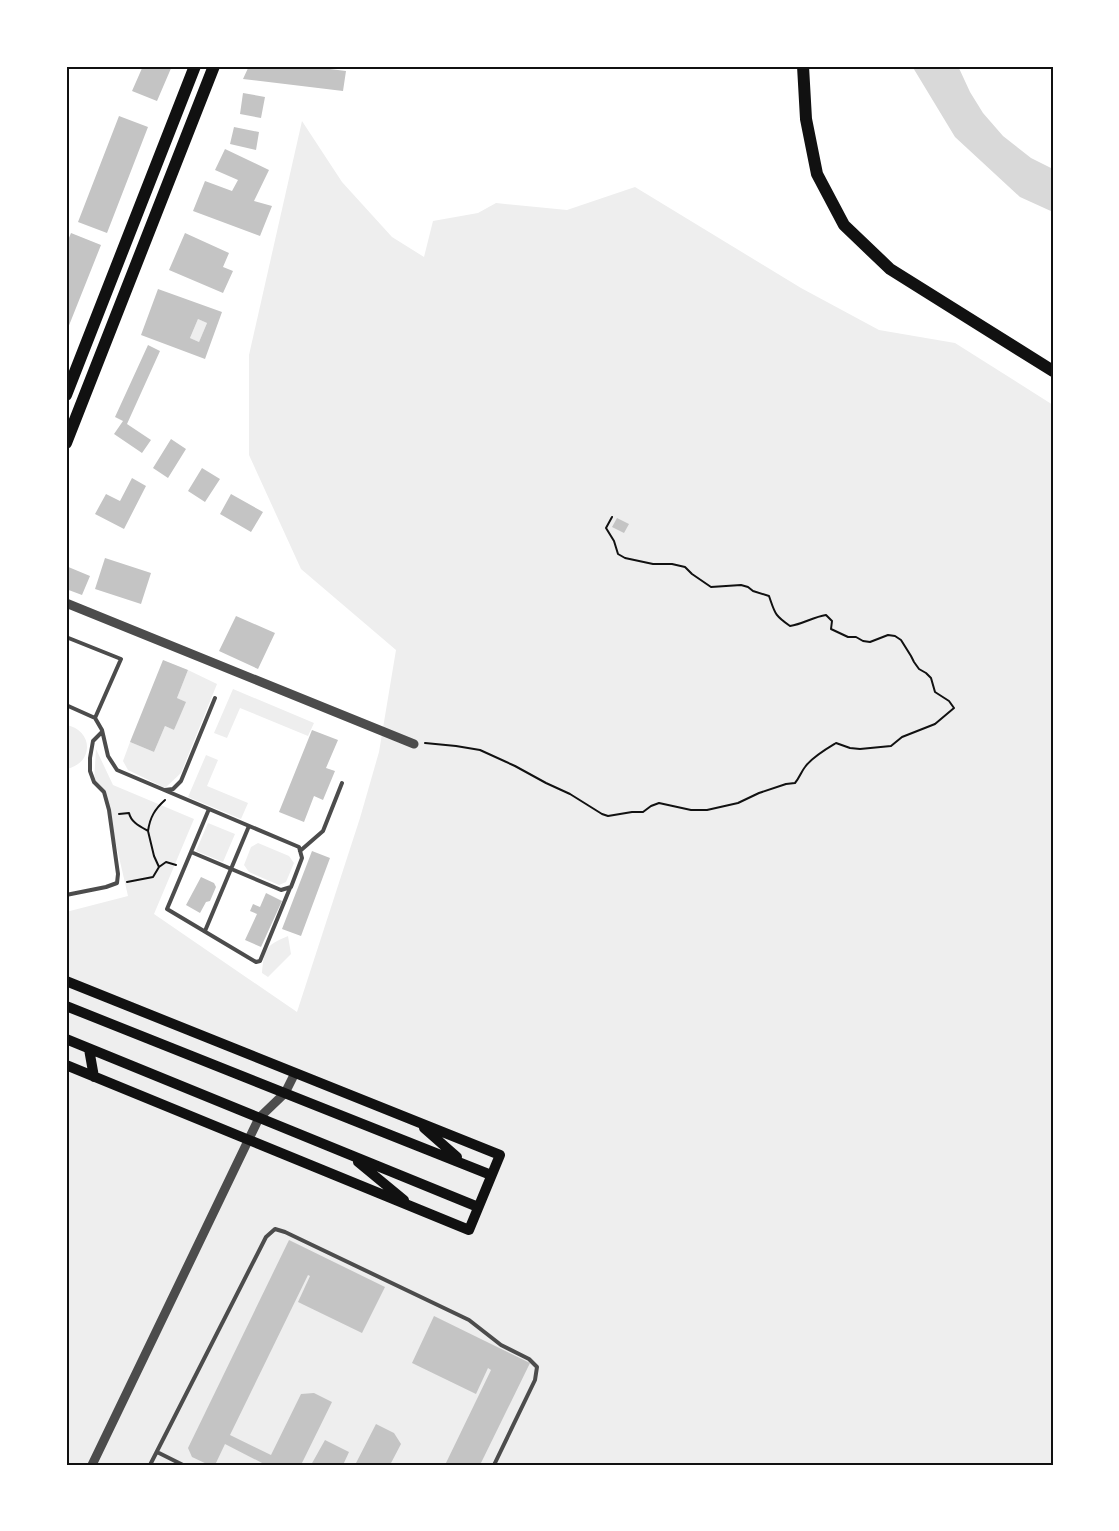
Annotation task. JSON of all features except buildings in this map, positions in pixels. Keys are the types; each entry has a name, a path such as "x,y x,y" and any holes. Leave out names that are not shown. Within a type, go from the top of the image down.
{"main road":[{"path":"66,395 195,66"},
{"path":"66,443 213,66"},
{"path":"803,66 806,119 818,174 844,225 890,269 1053,371"},
{"path":"66,981 500,1155 469,1230 66,1065"},
{"path":"66,1006 492,1175"},
{"path":"66,1039 478,1207"},
{"path":"89,1048 94,1077"},
{"path":"418,1122 452,1154 475,1168"},
{"path":"345,1153 414,1208"}],"street":[{"path":"66,603 414,744"},
{"path":"92,1465 259,1118 285,1093 295,1073"}],"lane":[{"path":"66,637 121,659 95,718"},
{"path":"164,790 173,789 181,781 215,698"},
{"path":"66,705 95,718 102,732 108,756 117,770 299,847 302,858 260,961 256,962 167,909 209,809"},
{"path":"66,895 117,883 118,874 110,817 104,792 94,782 90,771 93,741 102,732"},
{"path":"300,851 323,831 342,783"},
{"path":"205,931 249,826"},
{"path":"191,852 280,890 291,887"},
{"path":"150,1465 266,1237 275,1230 285,1232 469,1320 501,1345 529,1359 537,1367 535,1380 495,1465"},
{"path":"157,1452 183,1465"}],"path":[{"path":"414,744 426,742 480,750 570,794 608,816 643,812 659,803 700,810 730,806 759,793 795,783 801,777 802,769 808,762 836,743 860,749 891,746 902,737 935,724 954,708 949,701 935,692 931,678 919,669 901,640 895,636 888,635 870,642 848,637 831,629 832,621 826,615 815,617 801,625 790,626 773,610 769,596 748,587 741,585 711,587 685,567 625,558 618,554 614,541 606,528 612,517"},
{"path":"159,867 148,831 150,818 171,793"},
{"path":"110,817 120,813 129,813 137,825 148,831"},
{"path":"117,883 153,877 159,867 166,862 184,868"}],"shaded area":[{"path":"912,66 958,66 983,113 1003,136 1031,158 1053,169 1053,212 1020,197 955,137"},
{"path":"302,121 342,182 392,237 424,257 433,221 478,213 496,203 567,210 635,187 801,288 879,330 955,343 1053,405 1053,1465 66,1465 66,912 128,896 104,792 94,782 96,749 113,785 194,819 154,914 297,1012 379,752 396,650 301,569 249,455 249,355"},
{"path":"198,319 207,323 199,342 190,338"},
{"path":"188,670 217,684 181,773 165,788 128,770 123,761 130,742 154,752 165,726 174,730 185,702 177,698"},
{"path":"233,689 314,723 308,736 240,708 227,738 214,733"},
{"path":"66,725 82,733 87,747 82,761 66,769"},
{"path":"206,755 218,760 207,786 248,803 241,819 188,797"},
{"path":"208,823 235,834 223,862 196,851"},
{"path":"258,843 289,856 294,863 286,882 279,885 249,872 244,865 251,847"},
{"path":"288,936 291,954 268,977 262,973 265,953 275,942"}]}
